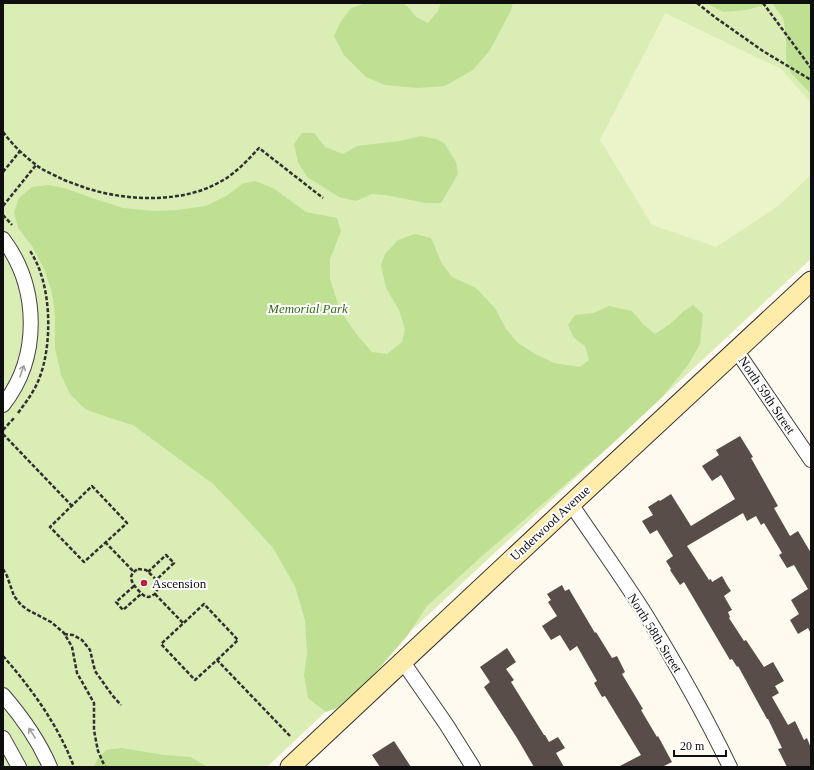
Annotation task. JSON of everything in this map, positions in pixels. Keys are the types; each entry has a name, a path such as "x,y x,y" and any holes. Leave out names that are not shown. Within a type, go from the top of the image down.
{"main road":[{"name":"Underwood Avenue","path":"290,767 811,281"}],"street":[{"path":"3,239 15,258 25,281 31,312 31,337 18,381 3,405"},
{"name":"North 59th Street","path":"736,350 811,460"},
{"name":"North 58th Street","path":"571,504 649,620 686,682 730,767"},
{"path":"403,662 446,724 473,767"},
{"path":"3,695 15,709 35,738 45,754 50,767"},
{"path":"3,738 19,767"}],"path":[{"path":"697,3 763,51 811,80"},
{"path":"763,3 811,68"},
{"path":"3,132 20,152 36,165 57,177 78,186 117,196 183,196 218,183 246,162 259,148 323,198"},
{"path":"3,172 20,152"},
{"path":"3,206 36,165"},
{"path":"3,434 72,506"},
{"path":"92,486 127,523 84,562 50,526 72,506 92,486"},
{"path":"105,542 134,572"},
{"path":"148,572 166,555 174,564 156,580"},
{"path":"3,569 14,596 21,606 51,622 64,634 72,647 77,673 94,704 94,730 98,751 105,767"},
{"path":"138,569 143,569 148,572 156,580 158,586 155,594 148,597 141,594 134,586 131,581 131,576 138,569"},
{"path":"134,586 116,602 124,610 141,594"},
{"path":"155,594 183,624"},
{"path":"204,604 238,640 217,660 195,680 161,644 204,604"},
{"path":"64,634 73,635 82,640 90,650 95,671 121,705"},
{"path":"3,656 26,684 53,724 74,767"},
{"path":"217,660 290,736"}],"green space":[{"name":"Memorial Park","path":"3,3 811,3 811,259 430,613 267,767 3,767"},
{"path":"367,3 403,3 416,17 428,23 438,11 441,3 513,3 511,10 490,50 473,70 445,86 417,88 385,85 366,77 344,55 334,36 340,23 351,8"},
{"path":"706,3 772,3 746,10 723,12"},
{"path":"772,3 811,3 811,94 791,73 786,59 786,34 783,18"},
{"path":"665,13 781,69 811,103 811,175 777,207 716,247 652,225 600,140"},
{"path":"302,133 314,133 325,147 343,154 357,146 400,141 421,136 436,139 444,143 456,162 458,174 441,203 426,203 372,194 356,201 339,197 307,177 298,162 294,144"},
{"path":"255,181 273,188 306,212 337,218 341,231 330,259 330,279 340,310 357,335 372,352 387,354 402,342 405,329 399,310 386,288 381,265 385,254 398,240 415,234 431,238 442,264 452,277 476,288 495,308 506,329 518,343 535,354 554,363 580,367 589,360 585,346 574,338 568,325 575,315 594,313 609,306 632,311 643,324 655,334 693,305 703,314 700,344 688,365 662,397 611,445 482,556 427,606 407,636 377,671 337,708 326,712 308,698 304,675 307,655 305,620 295,586 273,548 213,484 133,425 85,409 70,394 61,375 55,348 55,316 52,293 45,271 32,246 18,228 14,212 19,198 32,187 48,185 64,188 123,208 154,211 177,210 206,206 226,196 242,184"},
{"path":"121,748 164,755 190,757 208,767 94,767 97,760 106,750"}],"building":[{"path":"740,436 753,457 751,458 778,506 774,508 790,536 798,531 811,553 811,634 808,628 798,634 790,620 799,614 791,600 808,589 794,565 787,568 779,555 782,553 764,523 761,525 756,516 747,521 743,513 687,546 709,580 711,579 712,582 722,576 731,591 724,596 732,610 728,612 729,618 764,667 773,662 784,681 775,686 779,693 772,697 788,725 795,721 804,740 807,738 811,748 811,767 787,767 778,749 782,748 768,719 738,666 737,667 732,659 730,660 684,582 680,585 670,570 671,569 666,561 673,556 657,530 650,534 642,521 653,515 648,507 671,494 691,526 735,499 721,475 712,481 702,466 719,455 716,450"},
{"path":"562,585 565,591 569,589 595,633 596,632 612,658 617,656 625,672 622,674 643,709 641,710 657,737 658,736 672,762 662,767 618,767 641,755 605,696 602,697 594,683 597,681 577,646 570,651 560,635 551,640 542,626 557,616 548,602 551,600 547,594"},
{"path":"507,648 516,662 506,669 514,680 511,682 549,742 558,737 565,748 556,753 564,767 534,767 484,687 490,682 480,667"},
{"path":"394,741 411,767 380,767 372,755"}],"place":[{"name":"Ascension","path":"144,583"}]}
